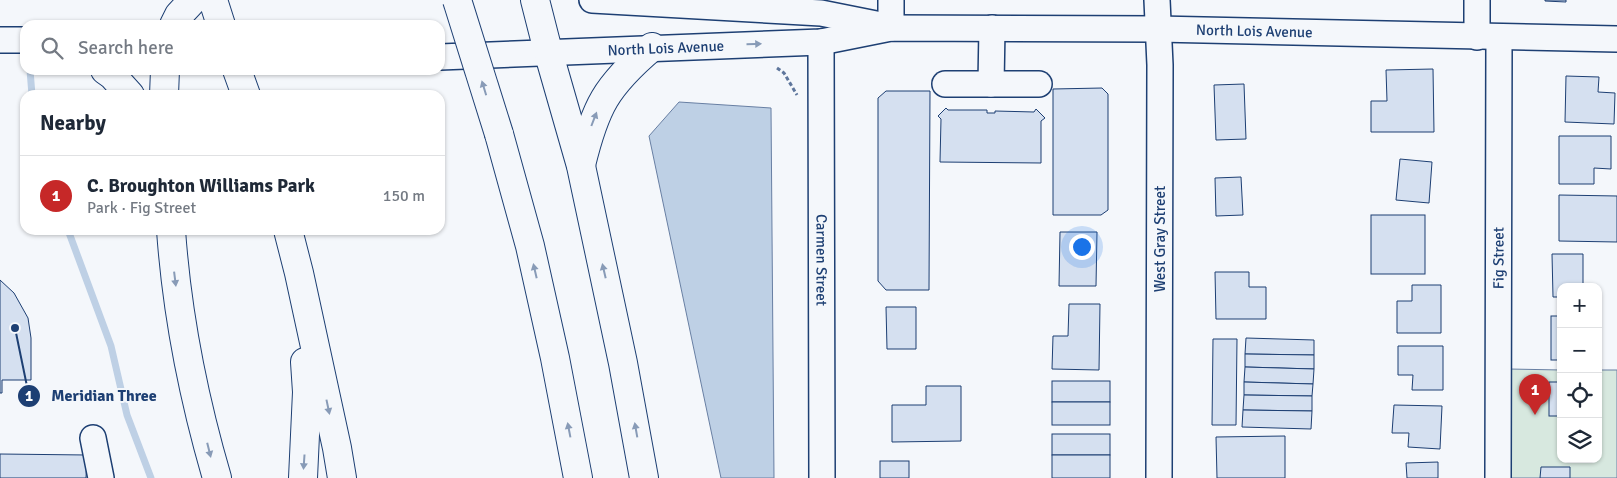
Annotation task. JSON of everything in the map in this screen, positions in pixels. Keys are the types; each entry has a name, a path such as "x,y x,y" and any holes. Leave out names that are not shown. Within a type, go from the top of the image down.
{"highway":[{"path":"176,20 193,0"},
{"path":"212,0 219,20"},
{"path":"457,0 499,134 534,264 556,358 578,478"},
{"path":"535,0 580,166 623,363 644,478"},
{"path":"580,166 588,136 604,96 627,68 652,47"},
{"path":"112,75 126,90"},
{"path":"164,90 165,75"},
{"path":"239,75 244,90"},
{"path":"171,235 181,331 195,397 217,478"},
{"path":"289,235 342,478"},
{"path":"299,273 307,392 303,478"}],"street":[{"name":"North Lois Avenue","path":"592,0 821,6 891,28"},
{"path":"891,0 891,28"},
{"name":"West Gray Street","path":"1157,0 1160,64 1159,478"},
{"name":"Fig Street","path":"1477,0 1488,37 1498,478"},
{"name":"North Lois Avenue","path":"445,57 548,51 821,42 891,28 1158,29 1617,39"},
{"path":"991,84 992,28"},
{"path":"0,40 20,40"},
{"name":"Carmen Street","path":"821,42 822,478"},
{"path":"945,84 1039,84"},
{"path":"92,438 101,478"}],"shaded area":[{"path":"1509,369 1557,370 1557,463 1602,463 1602,370 1617,370 1617,478 1508,478"}],"water":[{"path":"679,102 771,108 774,478 721,478 649,136"}],"building":[{"path":"1566,0 1566,2 1545,1"},
{"path":"1433,69 1434,132 1371,132 1371,101 1387,101 1386,70"},
{"path":"1566,76 1599,77 1598,92 1615,93 1614,124 1565,122"},
{"path":"1244,84 1246,139 1216,140 1214,85"},
{"path":"1102,88 1108,94 1108,210 1101,215 1053,215 1053,89"},
{"path":"886,91 930,91 929,290 886,290 878,281 878,98"},
{"path":"946,108 948,110 987,110 987,113 995,113 995,111 1034,112 1036,109 1045,118 1041,121 1041,163 940,162 941,119 938,116"},
{"path":"1559,136 1611,136 1611,169 1594,168 1594,184 1559,184"},
{"path":"1400,159 1432,162 1429,203 1396,200"},
{"path":"1241,177 1243,215 1216,216 1215,178"},
{"path":"1559,195 1617,196 1617,242 1559,241"},
{"path":"1371,215 1425,215 1425,274 1371,274"},
{"path":"1060,232 1097,232 1096,286 1059,286"},
{"path":"1552,254 1583,254 1583,283 1557,283 1557,297 1553,297"},
{"path":"1215,272 1249,272 1249,287 1266,287 1266,319 1216,319"},
{"path":"0,280 14,293 28,318 31,338 31,380 2,380 2,393 0,393"},
{"path":"1412,285 1441,285 1441,333 1397,333 1397,301 1412,301"},
{"path":"1069,304 1100,304 1099,370 1052,369 1053,336 1068,336"},
{"path":"886,307 916,307 916,349 887,349"},
{"path":"1551,316 1557,316 1557,360 1551,360"},
{"path":"1246,338 1314,340 1314,355 1245,354"},
{"path":"1213,339 1237,339 1236,425 1212,425"},
{"path":"1398,346 1443,346 1443,390 1412,390 1413,375 1398,375"},
{"path":"1245,354 1314,355 1314,369 1245,367"},
{"path":"1245,367 1314,369 1313,384 1244,382"},
{"path":"1052,381 1110,381 1110,402 1052,402"},
{"path":"1244,382 1313,384 1312,396 1244,395"},
{"path":"1549,382 1557,382 1557,416 1549,416"},
{"path":"926,386 961,386 961,441 892,442 892,405 926,405"},
{"path":"1244,395 1312,396 1312,411 1243,410"},
{"path":"1052,402 1110,402 1110,425 1052,425"},
{"path":"1394,405 1442,406 1440,449 1408,447 1409,433 1392,433"},
{"path":"1243,410 1312,411 1311,429 1242,427"},
{"path":"1052,434 1110,434 1110,455 1052,455"},
{"path":"1285,436 1285,478 1217,478 1216,437"},
{"path":"0,454 87,455 86,478 0,478"},
{"path":"1052,455 1110,455 1110,478 1052,478"},
{"path":"880,461 909,461 909,478 880,478"},
{"path":"1438,462 1438,478 1407,478 1406,463"},
{"path":"1541,467 1570,467 1570,478 1540,478"}],"waterway":[{"path":"30,75 32,90"},
{"path":"70,235 111,346 127,415 151,478"}],"place":[{"name":"Meridian Three","path":"15,328"},
{"name":"C. Broughton Williams Park","path":"1535,415"}]}
